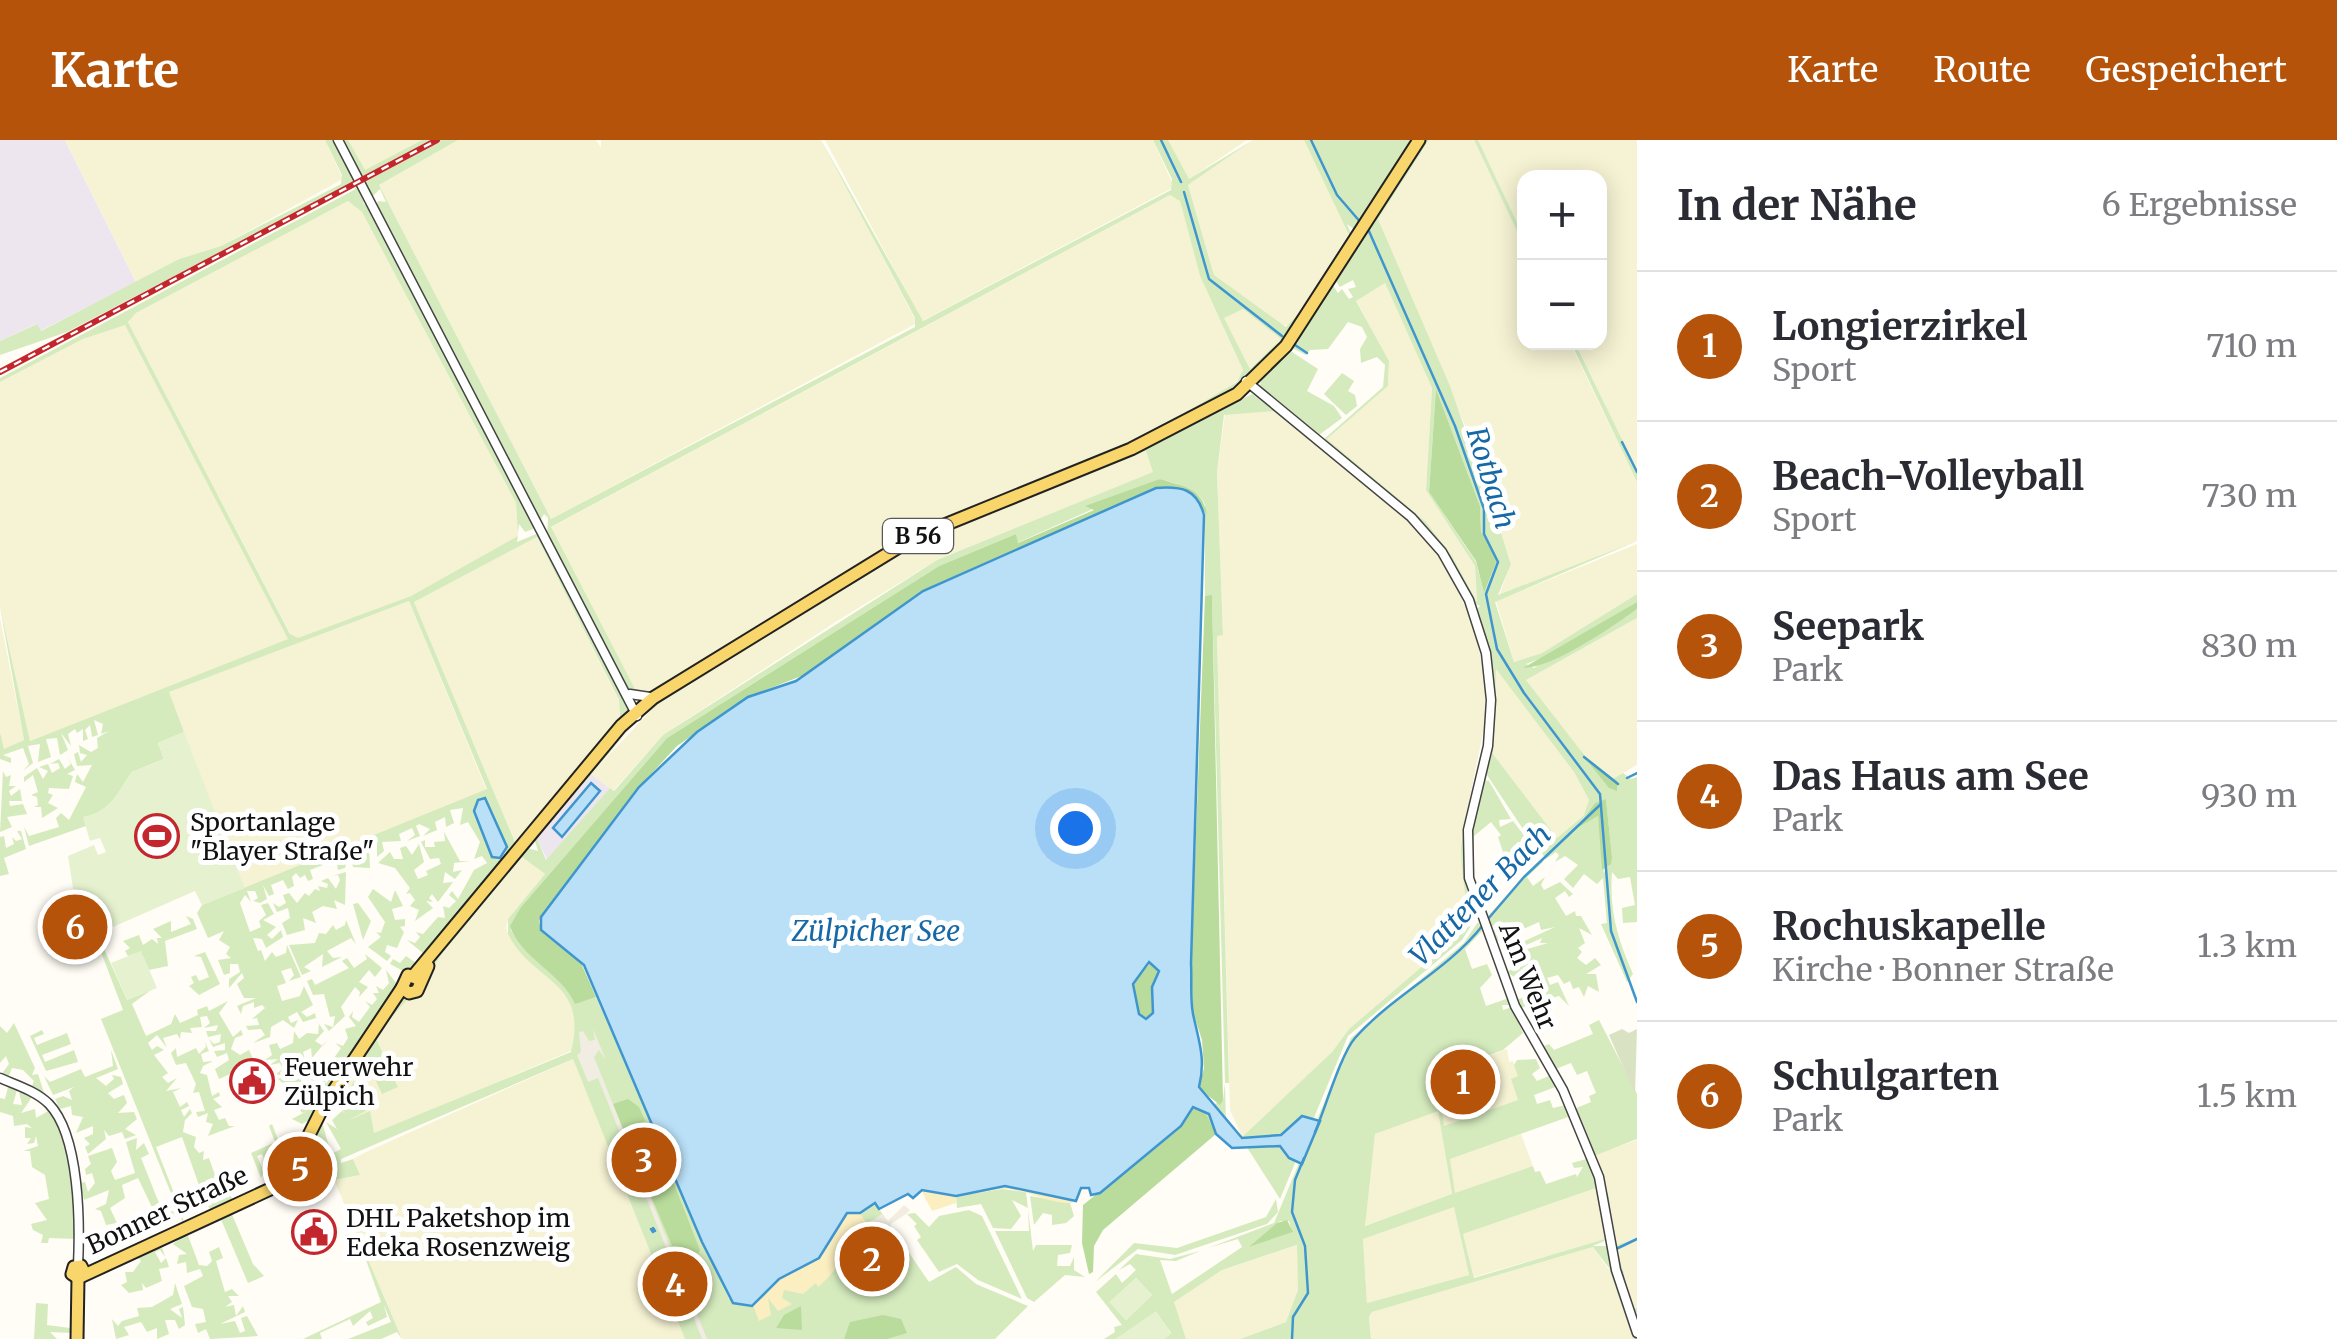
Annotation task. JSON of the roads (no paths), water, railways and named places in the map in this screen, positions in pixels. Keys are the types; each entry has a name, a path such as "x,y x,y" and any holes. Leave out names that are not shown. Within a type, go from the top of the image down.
{"main road":[{"name":"B 56","path":"637,714 672,686 915,537 1154,438 1222,404 1252,383 1300,322 1418,140"},
{"name":"B 56","path":"1154,438 1252,383"},
{"name":"B 56","path":"637,714 699,670"},
{"name":"Bonner Straße","path":"80,1272 108,1266 288,1176 313,1118 378,1025 406,990 418,990 417,977 438,949 637,714"},
{"path":"77,1339 80,1272"}],"street":[{"path":"338,140 637,714"},
{"name":"Am Wehr","path":"1252,383 1412,517 1458,578 1480,630 1490,676 1491,715 1466,852 1469,878 1525,1030 1561,1086 1595,1167 1637,1333"},
{"path":"620,681 637,714"},
{"name":"B 56","path":"630,694 647,698 672,686"},
{"path":"0,1078 43,1099 60,1121 80,1210 80,1272"}],"water":[{"name":"Zülpicher See","path":"1156,488 1181,489 1197,500 1204,515 1191,964 1192,1008 1202,1059 1199,1087 1242,1138 1281,1135 1302,1116 1320,1121 1302,1164 1289,1158 1280,1146 1232,1148 1216,1134 1209,1114 1193,1107 1181,1126 1100,1193 1091,1195 1089,1188 1081,1188 1076,1201 1005,1186 956,1196 922,1190 913,1198 908,1194 879,1209 875,1203 860,1213 847,1213 819,1258 779,1279 752,1306 733,1303 702,1242 584,965 541,930 541,917 639,787 697,732 748,697 796,681 923,591","holes":["1149,962 1159,971 1152,987 1153,1013 1146,1019 1139,1014 1133,984"]},
{"path":"591,783 600,791 562,837 553,828"},
{"path":"485,798 507,847 500,858 492,857 474,811 478,800"}],"waterway":[{"path":"1161,140 1181,182"},
{"name":"Rotbach","path":"1311,140 1337,195 1362,224"},
{"path":"1184,192 1209,279 1282,336"},
{"name":"Rotbach","path":"1368,229 1455,426 1484,509 1484,534 1498,562 1486,594 1497,649 1524,693 1600,794 1611,931 1637,1002"},
{"path":"1295,345 1307,353"},
{"path":"1622,442 1637,472"},
{"path":"1584,757 1618,784"},
{"path":"1627,778 1637,773"},
{"name":"Vlattener Bach","path":"1488,919 1524,877 1601,804"},
{"name":"Vlattener Bach","path":"1315,1132 1355,1038 1453,956 1483,925"},
{"name":"Vlattener Bach","path":"1292,1339 1293,1317 1308,1293 1305,1246 1292,1212 1295,1180 1304,1158"},
{"path":"1616,1249 1637,1239"},
{"path":"1621,1271 1623,1278"},
{"path":"1624,1282 1628,1295"}],"railway":[{"path":"0,372 437,140"}],"place":[{"name":"Sportanlage \"Blayer Straße\"","path":"157,836"},
{"name":"Schulgarten","path":"75,927"},
{"name":"Feuerwehr Zülpich","path":"252,1081"},
{"name":"Longierzirkel","path":"1463,1082"},
{"name":"Seepark","path":"644,1160"},
{"name":"Rochuskapelle","path":"300,1169"},
{"name":"DHL Paketshop im Edeka Rosenzweig","path":"314,1232"},
{"name":"Beach-Volleyball","path":"872,1259"},
{"name":"Das Haus am See","path":"675,1284"}]}
